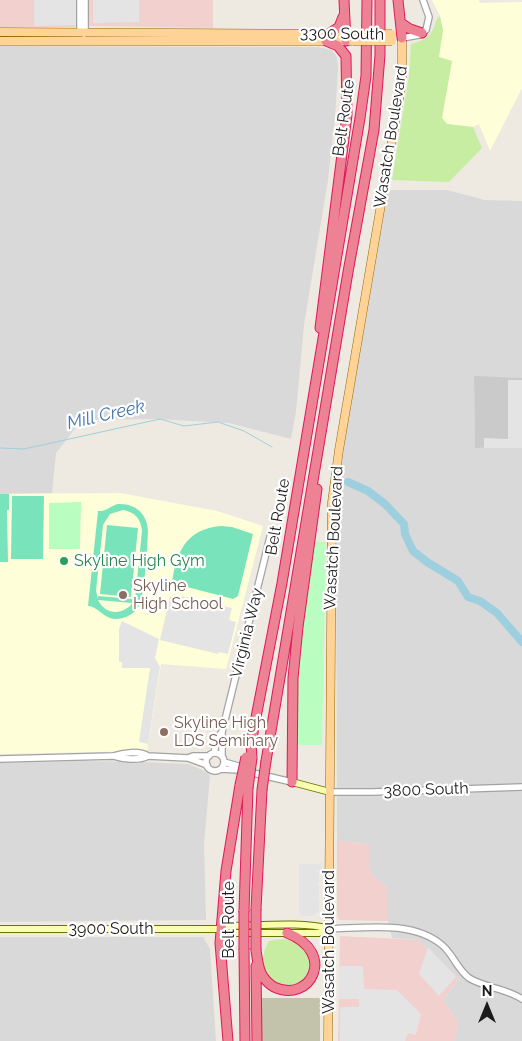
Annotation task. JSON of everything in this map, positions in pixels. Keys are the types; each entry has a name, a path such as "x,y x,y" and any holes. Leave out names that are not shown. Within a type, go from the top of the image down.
{"highway":[{"name":"Belt Route","path":"245,1041 244,786 282,583 360,118 366,68 367,0"},
{"name":"Belt Route","path":"257,1041 256,909 262,790 328,387 374,130 380,55 380,0"},
{"path":"398,0 402,38"},
{"path":"312,405 320,321 347,116 346,56 328,37 342,20 344,3"},
{"path":"344,3 349,37"},
{"path":"401,23 422,34"},
{"path":"292,782 293,678 298,627 317,497 328,387"},
{"path":"228,1041 221,961 221,928 226,871 244,786"},
{"path":"256,950 261,974 271,986 284,990 300,988 311,978 315,970 315,960 309,947 301,940 287,933"}],"main road":[{"name":"3300 South","path":"0,32 402,38"},
{"name":"3300 South","path":"0,41 90,42 328,37"},
{"name":"Wasatch Boulevard","path":"328,1041 331,549 334,482 400,90 403,66 402,38"},
{"path":"292,782 330,792"},
{"name":"3900 South","path":"0,929 319,926 329,929"},
{"name":"3900 South","path":"221,928 228,933 319,933 329,929"}],"street":[{"path":"80,0 80,28 90,42"},
{"path":"83,32 85,28 85,0"},
{"path":"402,38 422,34 426,30 429,20 424,0"},
{"name":"Virginia Way","path":"223,759 222,732 271,533"},
{"name":"Virginia Way","path":"207,765 222,732"},
{"path":"113,756 120,753 141,753 148,756"},
{"path":"188,758 211,755 238,766 240,770"},
{"path":"0,759 113,756 120,758 148,756 188,758 207,765 212,771 221,769 240,770 292,782"},
{"path":"221,769 223,759"},
{"name":"3800 South","path":"330,792 522,787"},
{"path":"329,929 396,928 423,934 444,947 468,977 514,994 522,999"}],"shaded area":[{"path":"0,0 78,0 78,27 0,27"},
{"path":"34,0 76,0 76,25 34,26"},
{"path":"87,0 213,0 213,28 87,26"},
{"path":"93,0 139,0 139,22 93,23"},
{"path":"432,0 479,0 480,3 522,2 522,88 490,151 479,124 473,127 447,124 441,118 452,62 438,58 443,30 440,16"},
{"path":"0,46 319,47 332,50 337,57 338,70 335,117 328,180 304,325 296,412 291,439 229,423 155,419 82,420 56,453 52,493 0,494"},
{"path":"447,190 485,200 522,201 522,378 474,377 475,448 522,447 522,1041 454,1041 459,1023 443,1000 459,979 418,940 392,938 388,921 388,890 369,870 369,845 337,840 336,508 345,440 388,191"},
{"path":"474,376 522,378 522,447 475,448"},
{"path":"508,380 522,380 522,448 484,448 484,438 508,439"},
{"name":"Skyline High School","path":"120,493 217,511 263,526 226,669 161,664 147,751 0,754 0,494"},
{"path":"173,594 232,608 229,620 236,622 228,654 219,652 218,654 160,640 170,597"},
{"path":"122,621 159,639 155,658 160,667 148,744 139,742 150,668 122,668 122,662 119,662 119,629"},
{"path":"83,761 187,764 203,770 210,776 204,844 206,920 0,922 0,763"},
{"path":"337,840 369,845 369,870 388,890 388,921 339,920 337,915"},
{"path":"322,860 322,873 318,870 315,871 319,872 319,883 315,884 319,885 319,897 315,898 319,899 319,913 312,916 302,916 299,913 299,864 319,864"},
{"path":"340,936 418,940 459,979 443,1000 459,1023 454,1041 338,1041"},
{"path":"0,937 203,937 210,949 216,1041 0,1041"},
{"path":"428,947 456,977 439,996 419,974"},
{"path":"339,966 363,966 364,989 397,990 421,1014 416,1035 408,1033 405,1041 340,1041 340,1007 359,1007 359,1001 358,999 339,999"},
{"path":"261,998 320,998 320,1041 261,1041"}],"green space":[{"path":"440,16 443,30 439,57 452,61 442,118 447,124 473,127 482,148 449,182 392,180 409,76 411,44 428,36"},
{"path":"0,494 9,494 9,510 7,510 8,562 0,562"},
{"path":"12,496 44,496 43,559 11,559"},
{"path":"81,502 80,548 49,549 49,503"},
{"path":"118,504 130,505 139,511 146,520 148,532 141,600 135,611 123,618 108,617 95,608 88,606 98,511 103,511","holes":["123,510 131,512 137,517 142,531 135,599 132,603 132,599 98,596 98,599 96,591 103,525 110,514","98,600 131,604 122,611 116,612 106,609"]},
{"path":"107,525 138,528 131,597 100,594"},
{"path":"232,527 253,534 238,596 233,599 172,583 176,561 191,537 209,528"},
{"path":"314,541 326,542 322,745 295,745 295,679"},
{"path":"284,939 299,945 307,953 310,963 308,973 302,981 293,987 284,988 274,983 267,976 263,959 265,948 269,941"}],"waterway":[{"name":"Mill Creek","path":"0,448 24,449 160,419 184,426 218,422 244,431 272,447"},
{"name":"Mill Creek","path":"348,482 368,491 385,504 404,524 405,534 413,551 458,581 468,597 480,601 497,613 522,642"}],"place":[{"name":"Skyline High Gym","path":"64,561"},
{"name":"Skyline High School","path":"123,595"},
{"name":"Skyline High LDS Seminary","path":"164,732"}]}
